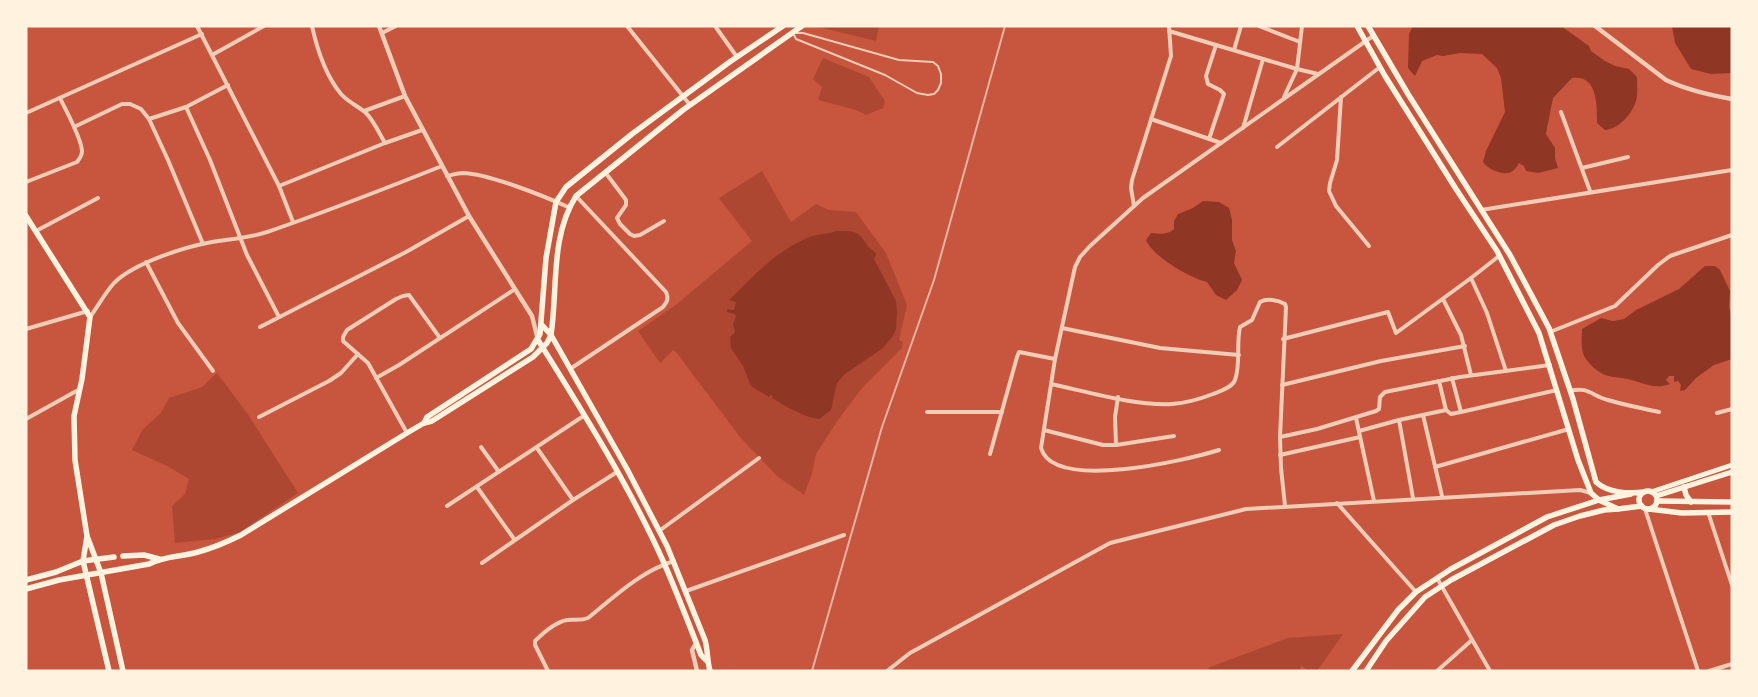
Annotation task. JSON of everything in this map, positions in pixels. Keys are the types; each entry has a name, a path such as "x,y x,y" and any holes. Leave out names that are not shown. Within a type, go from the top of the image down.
{"main road":[{"path":"424,423 427,417 531,349 538,340 542,324 545,268 556,202 566,187 632,134 737,57 783,26"},
{"path":"26,589 59,580 149,564 159,559 196,553 219,546 241,535 424,423 432,421 533,357 548,343 551,335 555,272 561,235 568,207 576,196 690,105 791,31 802,26"},
{"path":"1358,26 1380,67 1499,256 1539,333 1591,493 1599,500 1618,509"},
{"path":"1370,31 1510,255 1550,332 1570,390 1596,482 1604,488 1632,494"},
{"path":"27,219 89,314 80,389 74,416 75,460 87,536 101,573 123,671"},
{"path":"542,324 551,335 659,530 674,561 705,640 710,671"},
{"path":"538,340 585,415 617,472 664,564 701,655 707,661"},
{"path":"1655,496 1676,484 1732,465"},
{"path":"1655,496 1732,472"},
{"path":"1684,487 1686,495 1691,502"},
{"path":"1644,492 1639,499 1645,508 1670,512 1732,512"},
{"path":"1352,671 1398,610 1416,592 1437,578 1547,517 1599,500 1644,492 1655,496 1691,502 1732,502"},
{"path":"1366,671 1386,641 1425,597 1443,586 1554,525 1604,510 1654,507 1655,496"},
{"path":"87,536 83,561 109,671"},
{"path":"124,556 144,555 159,559"},
{"path":"26,580 56,572 83,561 114,557"},
{"path":"56,572 59,580"}],"street":[{"path":"197,26 279,186 293,222"},
{"path":"212,54 264,26"},
{"path":"312,26 321,58 340,93 349,102 364,111 385,143"},
{"path":"379,26 405,96 422,130 469,216 532,316 538,340"},
{"path":"382,33 396,26"},
{"path":"627,26 690,105"},
{"path":"715,26 737,57"},
{"path":"1234,50 1241,26"},
{"path":"1259,26 1300,42"},
{"path":"1283,99 1297,69 1302,26"},
{"path":"1219,450 1199,457 1152,466 1105,470 1080,470 1053,463 1043,454 1041,448 1055,359 1075,267 1080,257 1143,198 1366,41 1370,31 1377,26"},
{"path":"1595,26 1666,80 1697,91 1732,99"},
{"path":"1134,206 1131,188 1171,56 1169,29 1262,59 1318,74"},
{"path":"26,113 202,34"},
{"path":"1209,139 1224,94 1208,84 1206,76 1216,45"},
{"path":"1242,128 1262,59"},
{"path":"1277,146 1380,67"},
{"path":"149,119 186,107 228,85"},
{"path":"364,111 405,96"},
{"path":"1341,97 1337,160 1329,191 1336,206 1369,246"},
{"path":"26,182 77,162 81,156 82,150 60,98"},
{"path":"74,128 122,104 130,104 141,109 149,119 168,160 203,244"},
{"path":"186,107 210,160 241,239 268,298 280,317"},
{"path":"1561,112 1590,191"},
{"path":"1151,119 1221,143"},
{"path":"279,186 422,130"},
{"path":"1582,168 1628,157"},
{"path":"26,329 89,314 114,283 157,257 203,244 241,239 266,232 442,166"},
{"path":"1481,210 1590,191 1732,170"},
{"path":"605,171 626,200 626,205 617,218 630,234 634,236 640,235 664,222"},
{"path":"447,176 461,173 472,174 568,207"},
{"path":"569,369 663,307 668,297 666,292 576,196"},
{"path":"36,231 98,198"},
{"path":"260,327 406,252 469,216"},
{"path":"1550,332 1615,306 1658,264 1670,256 1732,235"},
{"path":"1283,339 1388,312 1396,333 1499,256"},
{"path":"146,262 178,323 213,371"},
{"path":"1471,278 1487,313 1506,371"},
{"path":"376,378 515,289"},
{"path":"407,433 368,363 343,341 344,333 403,296 409,295 440,338"},
{"path":"1443,299 1458,326 1471,375"},
{"path":"1052,384 1146,403 1173,404 1196,400 1231,385 1234,380 1238,355 1240,326 1252,320 1258,305 1263,300 1285,304 1280,437 1285,506"},
{"path":"532,316 542,324"},
{"path":"1062,328 1160,348 1238,355"},
{"path":"1282,385 1381,361 1464,346"},
{"path":"990,454 1016,357 1019,352 1055,359"},
{"path":"259,417 329,382 341,373 358,354"},
{"path":"1280,437 1376,412 1380,397 1385,392 1452,378 1550,365"},
{"path":"1452,378 1461,412"},
{"path":"1439,381 1446,410 1451,414 1557,390"},
{"path":"1570,390 1579,388 1587,390 1605,400 1659,412"},
{"path":"26,419 80,389"},
{"path":"1116,444 1118,398"},
{"path":"1717,413 1732,409"},
{"path":"1358,431 1446,410"},
{"path":"927,412 1002,412"},
{"path":"447,506 585,415"},
{"path":"1423,415 1442,496"},
{"path":"1356,418 1374,501"},
{"path":"1399,420 1414,498"},
{"path":"1435,467 1569,429"},
{"path":"1044,430 1103,445 1174,436"},
{"path":"1280,455 1360,437"},
{"path":"482,447 499,472"},
{"path":"537,448 573,500"},
{"path":"659,530 759,458"},
{"path":"482,563 617,472"},
{"path":"477,487 514,540"},
{"path":"887,671 910,654 1110,543 1246,508 1442,496 1580,490 1591,493"},
{"path":"1337,503 1416,592"},
{"path":"1645,508 1698,671"},
{"path":"1708,512 1732,585"},
{"path":"686,591 844,535"},
{"path":"548,671 534,645 539,637 562,622 588,618 637,580 664,564 674,561"},
{"path":"1437,578 1490,671"},
{"path":"1437,671 1472,640"},
{"path":"696,643 692,650 697,671"},
{"path":"1709,671 1732,664"}],"lane":[{"path":"791,31 803,32 899,60 933,62 938,66 941,74 941,83 934,94 917,93 884,75 796,39 791,31"}],"shaded area":[{"path":"815,26 879,26 876,41"},
{"path":"1413,26 1561,26 1589,46 1591,51 1605,61 1615,66 1629,69 1637,77 1636,101 1624,120 1615,127 1605,130 1597,123 1596,100 1591,86 1581,78 1572,78 1553,98 1546,134 1555,148 1558,168 1538,173 1526,171 1524,166 1519,163 1511,172 1496,171 1483,162 1486,151 1505,112 1501,78 1497,68 1482,54 1437,55 1422,61 1415,76 1408,68 1409,34"},
{"path":"1672,26 1732,26 1732,73 1711,74 1691,69 1675,43"},
{"path":"823,58 869,77 885,101 883,108 866,115 856,110 818,100 822,87 813,79"},
{"path":"762,171 791,222 816,204 829,210 856,212 886,253 907,305 899,340 903,342 902,348 862,388 838,420 816,454 812,474 804,495 777,476 740,437 676,352 673,350 660,363 638,331 677,304 752,241 719,198"},
{"path":"1203,201 1219,202 1229,208 1232,220 1232,240 1236,251 1234,263 1242,280 1237,290 1226,300 1216,295 1207,282 1172,266 1156,253 1146,240 1151,233 1163,234 1172,231 1178,214 1193,208"},
{"path":"836,231 855,232 861,236 876,254 874,259 896,301 896,329 883,348 845,374 837,383 831,410 819,419 794,411 772,398 773,396 770,395 769,397 751,386 743,366 731,348 730,337 735,332 733,324 736,316 727,312 727,309 734,310 736,302 729,300 780,253 815,235"},
{"path":"1705,266 1715,266 1720,270 1730,291 1732,359 1714,365 1696,378 1685,390 1680,391 1681,385 1678,381 1674,382 1674,376 1669,376 1666,380 1670,384 1652,386 1605,375 1596,370 1584,356 1582,329 1601,318 1613,321 1624,319 1636,310 1679,289"},
{"path":"217,373 247,413 298,493 240,532 215,539 175,543 172,506 185,494 189,479 167,466 132,450 143,429 160,414 169,398 202,387"},
{"path":"1343,634 1317,671 1308,671 1301,665 1300,671 1206,671 1210,667 1288,638"}],"railway":[{"path":"812,671 882,427 934,280 1005,26"}]}
